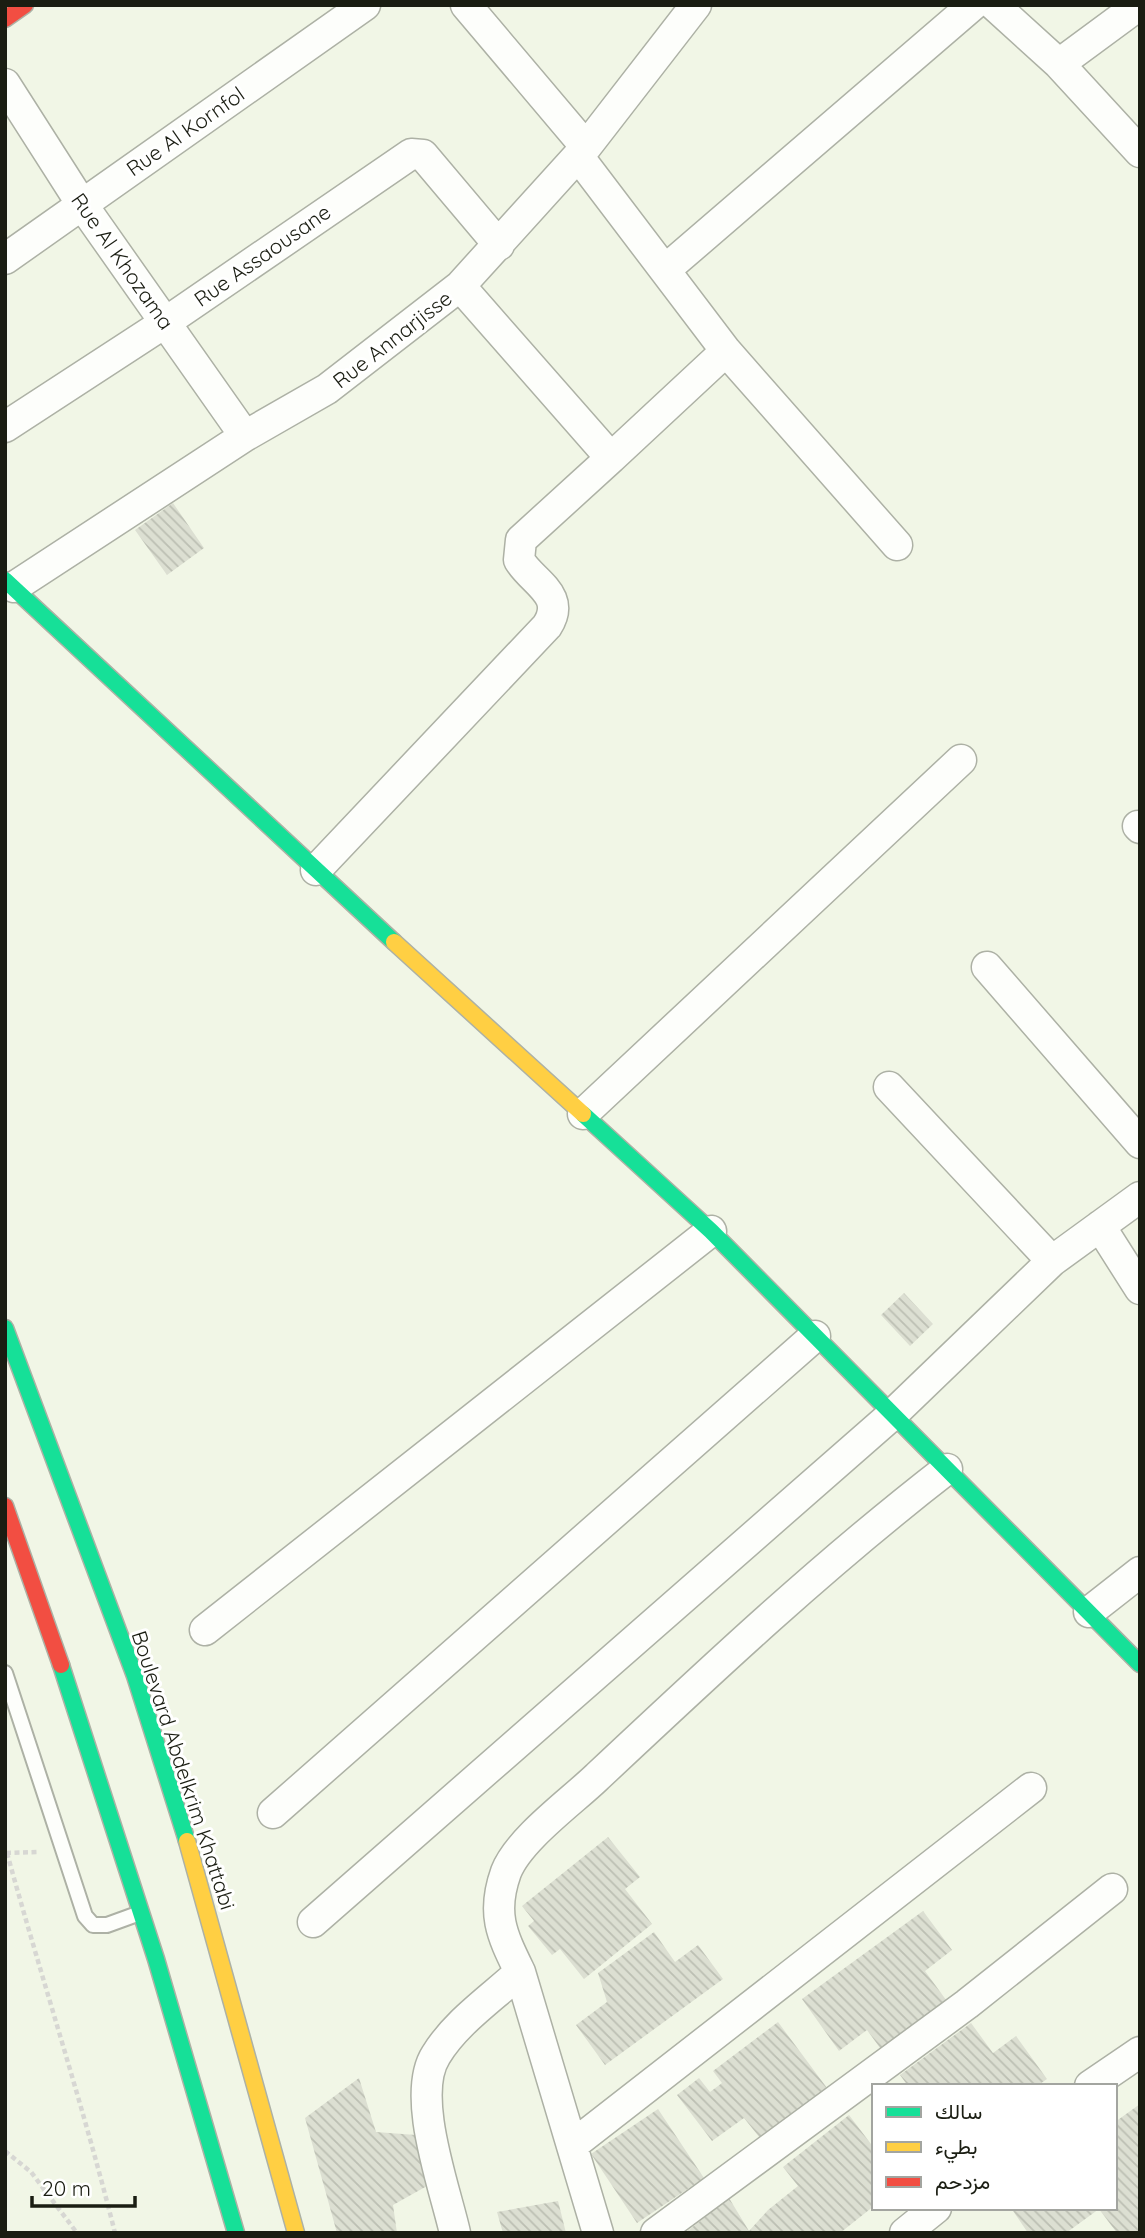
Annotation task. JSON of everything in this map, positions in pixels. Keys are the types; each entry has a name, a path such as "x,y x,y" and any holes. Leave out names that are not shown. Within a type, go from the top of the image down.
{"street":[{"path":"5,19 25,5"},
{"name":"Rue Al Kornfol","path":"5,258 365,5"},
{"path":"467,5 582,151 665,270 726,351 897,545"},
{"name":"Rue Annarjisse","path":"10,584 245,436 327,389 460,286 582,151 696,5"},
{"path":"665,270 973,5"},
{"path":"993,5 1059,64 1140,152"},
{"path":"1059,64 1139,5"},
{"name":"Rue Al Khozama","path":"5,84 81,203 245,436"},
{"name":"Rue Assaousane","path":"5,427 166,322 411,154 424,155 499,244"},
{"path":"460,286 611,458"},
{"path":"316,870 547,626 554,612 553,598 519,560 521,540 726,351"},
{"path":"10,584 316,870 711,1231 1140,1664"},
{"path":"583,1114 961,760"},
{"path":"987,967 1140,1143"},
{"path":"889,1087 1052,1261"},
{"path":"313,1922 893,1414 1052,1261 1140,1197"},
{"path":"1100,1226 1140,1289"},
{"path":"205,1630 711,1231"},
{"name":"Boulevard Abdelkrim Khattabi","path":"5,1328 135,1676 195,1865 296,2233"},
{"path":"273,1813 815,1336"},
{"path":"598,2233 574,2144 520,1972 505,1940 496,1910 507,1870 528,1841 870,1528 947,1469"},
{"path":"5,1506 55,1643 144,1912 236,2233"},
{"path":"1089,1612 1140,1572"},
{"path":"574,2144 1031,1788"},
{"path":"656,2233 967,2004 1112,1889"},
{"path":"455,2233 428,2115 425,2080 435,2056 455,2030 520,1972"},
{"path":"1093,2084 1140,2052"},
{"path":"905,2233 934,2210"}],"lane":[{"path":"5,1672 85,1916 93,1925 107,1926 144,1912"}],"path":[{"path":"7,1853 49,2008 91,2138 115,2233"},
{"path":"5,2151 31,2172 77,2233"}],"building":[{"path":"173,503 204,548 167,575 135,530"},
{"path":"904,1293 933,1324 910,1346 881,1315"},
{"path":"608,1837 640,1877 625,1889 652,1924 584,1979 560,1949 552,1955 528,1926 534,1921 522,1906"},
{"path":"923,1911 952,1950 925,1971 949,2004 883,2052 867,2030 839,2051 802,1999"},
{"path":"654,1932 675,1962 698,1945 723,1979 605,2065 576,2025 607,2002 598,1973"},
{"path":"778,2022 830,2092 775,2134 760,2138 744,2118 712,2141 677,2095 699,2078 710,2092 722,2083 713,2071"},
{"path":"971,2023 993,2053 1016,2036 1047,2079 1040,2084 907,2084 900,2075"},
{"path":"359,2078 376,2132 416,2135 427,2186 393,2205 397,2233 337,2233 305,2118"},
{"path":"1140,2104 1140,2233 1117,2233 1100,2210 1117,2210 1117,2121"},
{"path":"658,2109 704,2178 637,2223 591,2154"},
{"path":"849,2115 872,2143 872,2208 840,2233 685,2233 729,2198 749,2231 768,2210 798,2186 783,2167"},
{"path":"558,2201 566,2233 503,2233 497,2212"},
{"path":"1012,2210 1098,2210 1066,2233 1028,2233"}],"traffic: fast":[{"path":"5,580 394,942"},
{"path":"583,1114 711,1231 1140,1664"},
{"path":"5,1328 135,1676 187,1841"},
{"path":"61,1665 156,1959 236,2233"}],"traffic: slow":[{"path":"394,942 583,1114"},
{"path":"187,1841 296,2233"}],"traffic: jam":[{"path":"5,19 25,5"},
{"path":"5,1506 61,1665"}]}
